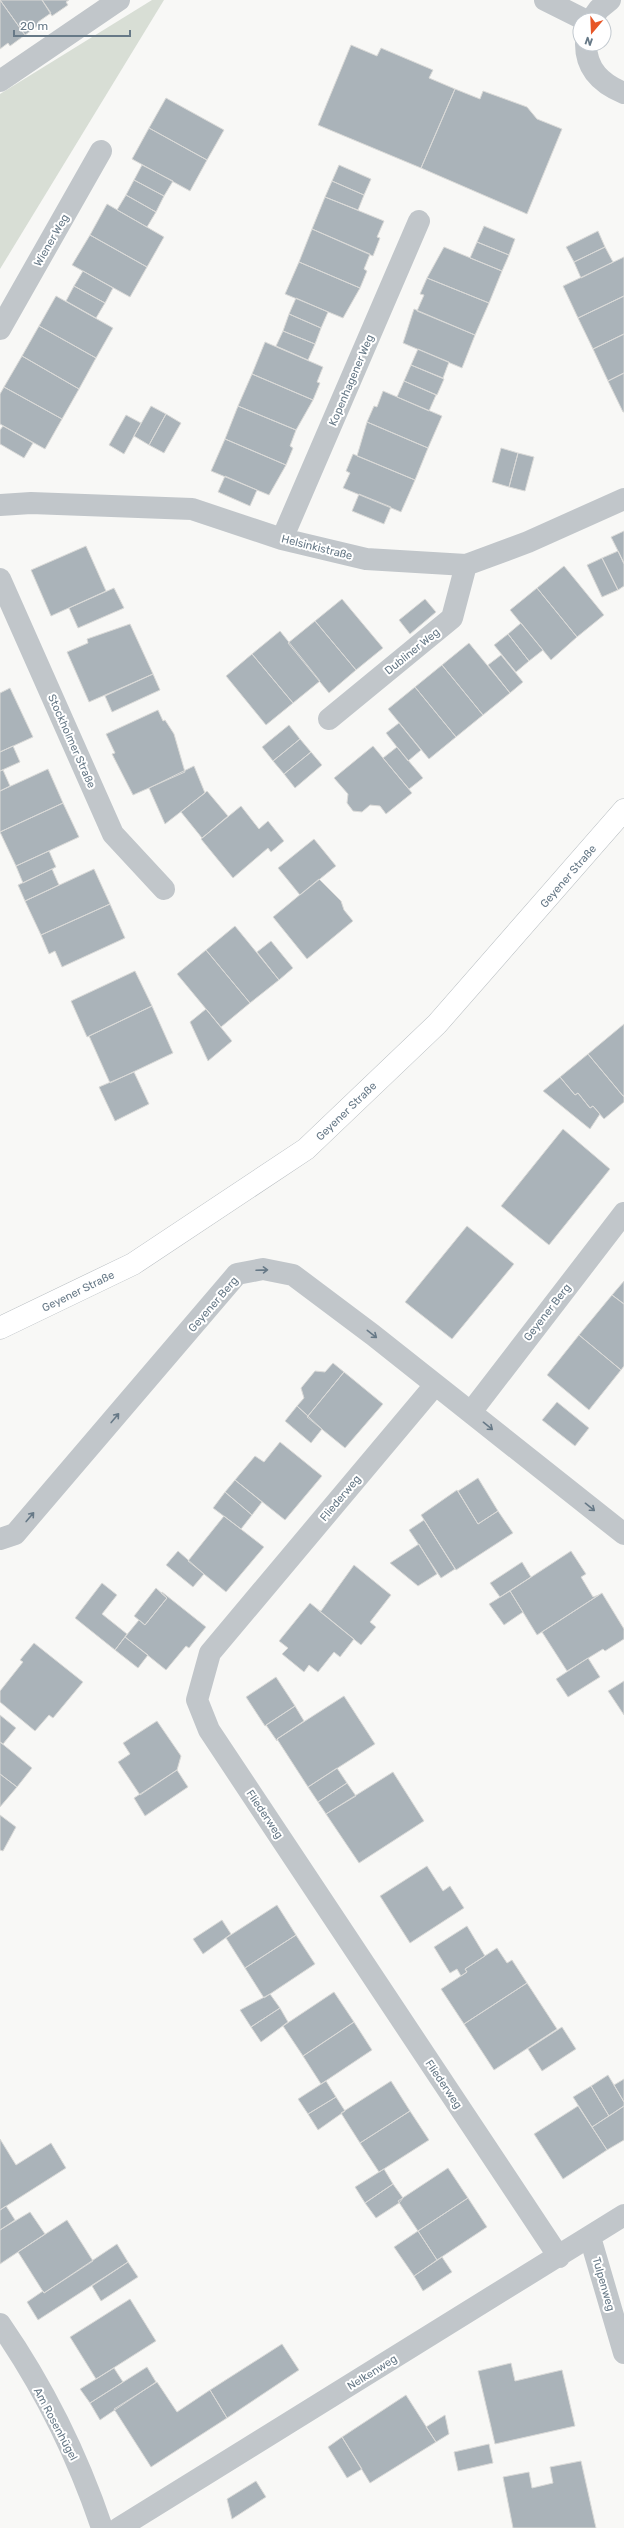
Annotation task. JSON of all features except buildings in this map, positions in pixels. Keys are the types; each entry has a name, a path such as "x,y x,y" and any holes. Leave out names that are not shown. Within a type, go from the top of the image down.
{"street":[{"path":"0,81 119,0"},
{"path":"545,0 572,13"},
{"path":"596,12 610,0"},
{"path":"587,52 590,66 598,78 624,93"},
{"name":"Wiener Weg","path":"0,329 101,151"},
{"name":"Kopenhagener Weg","path":"282,539 419,221"},
{"name":"Helsinkistraße","path":"0,505 31,503 192,509 282,539 366,559 466,566 528,542 624,499"},
{"name":"Dubliner Weg","path":"329,719 452,618 466,566"},
{"name":"Stockholmer Straße","path":"0,579 113,834 164,889"},
{"name":"Geyener Straße","path":"0,1328 133,1264 306,1149 437,1024 624,810"},
{"name":"Geyener Berg","path":"471,1412 624,1213"},
{"name":"Geyener Berg","path":"0,1539 15,1534 237,1274 263,1269 293,1275 471,1412 624,1534"},
{"name":"Fliederweg","path":"435,1385 210,1653 197,1700 209,1730 559,2257"},
{"name":"Nelkenweg","path":"119,2528 590,2238 624,2215"},
{"name":"Tulpenweg","path":"590,2238 624,2353"},
{"name":"Am Rosenhügel","path":"0,2324 47,2404 85,2480 102,2528"}],"shaded area":[{"path":"152,0 164,0 0,269 0,94"}]}
